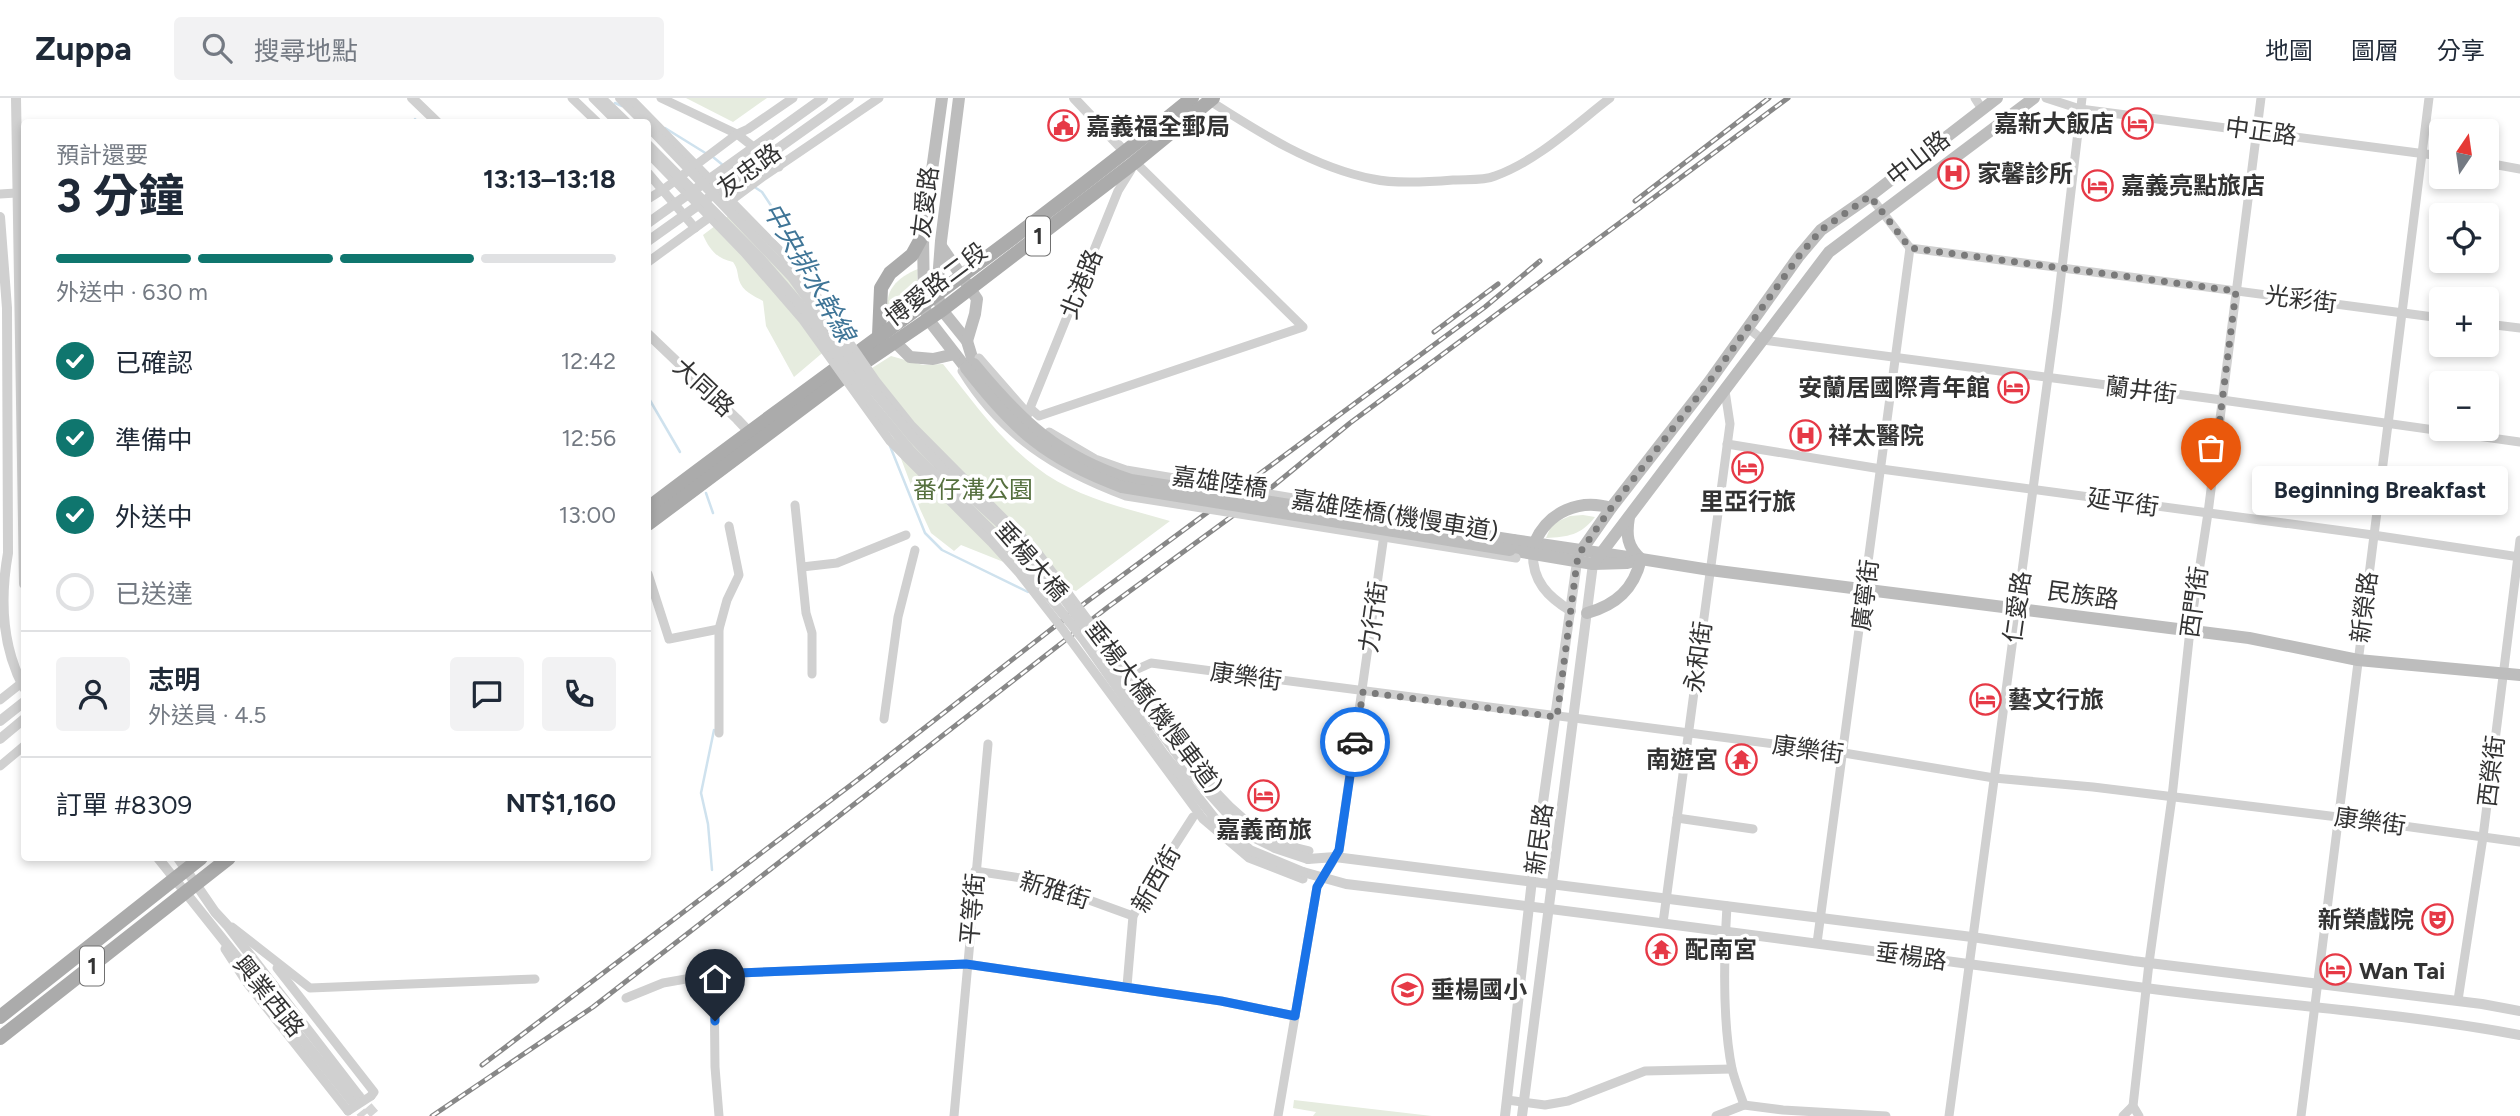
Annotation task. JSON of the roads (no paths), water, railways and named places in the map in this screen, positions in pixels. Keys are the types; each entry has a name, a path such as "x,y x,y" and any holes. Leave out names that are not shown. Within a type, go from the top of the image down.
{"main road":[{"name":"友愛路","path":"924,304 923,235 942,98"},
{"name":"友愛路","path":"942,310 937,294 959,98"},
{"name":"博愛路二段","path":"1130,157 1192,98"},
{"name":"中山路","path":"1579,557 1611,508 1713,377 1799,256 1821,230 1870,196 1979,103 1997,98"},
{"name":"中山路","path":"1597,558 1829,252 2034,98"},
{"name":"博愛路二段","path":"651,506 753,437 866,354 897,343 942,310 966,282 1211,99"},
{"path":"879,335 881,288 890,273 912,256 923,235"},
{"path":"941,246 977,299 967,341 970,365"},
{"name":"博愛路二段","path":"866,354 879,335 937,294 966,282"},
{"path":"924,304 928,319 955,354 970,365"},
{"path":"942,310 967,341"},
{"path":"897,343 910,358 933,359 955,354"},
{"name":"嘉雄陸橋","path":"970,365 999,410 1019,431 1069,465 1122,487 1515,546"},
{"path":"1713,377 1725,391"},
{"name":"博愛路二段","path":"651,522 753,437"},
{"path":"1534,548 1544,526 1560,513 1590,504 1611,508"},
{"path":"1587,613 1607,606 1625,593 1635,578 1641,558 1631,550 1628,539 1630,514"},
{"name":"民族路","path":"1515,546 1627,562 1641,558 1710,570 2249,638 2358,660 2520,675"},
{"name":"1","path":"0,1038 225,861"},
{"name":"1","path":"0,1017 173,878 182,863"}],"street":[{"path":"16,98 21,437"},
{"path":"412,98 434,119"},
{"path":"572,98 594,119"},
{"path":"593,98 614,119"},
{"path":"601,98 623,119"},
{"name":"垂楊大橋","path":"620,98 641,119"},
{"name":"垂楊大橋(機慢車道)","path":"630,98 651,119"},
{"path":"661,98 737,134 779,167"},
{"name":"友忠路","path":"651,197 737,134 793,98"},
{"name":"友忠路","path":"651,221 823,98"},
{"name":"友忠路","path":"651,239 849,98"},
{"name":"友忠路","path":"651,260 747,188 879,98"},
{"path":"1074,98 1130,157"},
{"path":"1211,99 1255,130 1323,165 1375,180 1441,181 1493,177 1534,154 1610,98"},
{"name":"中正路","path":"2046,98 2080,109 2429,155"},
{"name":"仁愛路","path":"1949,1116 2062,268 2081,98"},
{"name":"西門街","path":"2133,1106 2148,963 2172,797 2190,631 2208,513 2261,98"},
{"name":"新榮路","path":"2301,1116 2429,98"},
{"name":"垂楊大橋(機慢車道)","path":"651,119 783,254 912,426 1038,553 1225,802 1263,833 1308,855"},
{"name":"垂楊大橋","path":"651,129 792,277 874,391 914,439 1003,526 1047,575 1189,771 1234,821 1251,836 1275,848 1308,855"},
{"name":"垂楊大橋","path":"651,148 760,258 804,310 868,400 910,450 1016,555 1083,639 1163,753 1216,820 1250,850 1303,876"},
{"name":"垂楊大橋(機慢車道)","path":"651,156 744,252 803,320 890,441 991,542 1018,573 1203,820 1249,858 1303,876"},
{"name":"北港路","path":"1130,157 1303,327 1039,416 1030,408 1130,157"},
{"path":"2499,165 2520,169"},
{"path":"651,176 695,228"},
{"path":"0,194 16,193"},
{"path":"1870,196 1910,248"},
{"path":"0,217 8,339 8,553 1,585 9,649 21,677"},
{"name":"光彩街","path":"1910,248 2429,316"},
{"name":"廣寧街","path":"1817,943 1910,248"},
{"path":"2499,325 2520,328"},
{"path":"1748,328 1763,340"},
{"name":"大同路","path":"651,337 753,437"},
{"name":"蘭井街","path":"1763,340 2520,442"},
{"name":"嘉雄陸橋(機慢車道)","path":"970,365 1040,425 1072,447 1111,465 1156,477 1515,546"},
{"name":"永和街","path":"1663,923 1730,424 1725,391"},
{"name":"延平街","path":"1727,444 1881,469 2373,534 2519,557"},
{"path":"795,505 806,613 812,634 812,674"},
{"path":"719,733 719,629 727,600 739,575 729,526"},
{"path":"802,566 837,564 906,534"},
{"name":"西榮街","path":"2458,1000 2483,837 2520,540"},
{"name":"力行街","path":"1279,1116 1317,887 1339,850 1383,542"},
{"path":"1534,548 1532,567 1542,587 1557,603 1571,611"},
{"path":"884,719 898,617 915,550"},
{"name":"新民路","path":"1505,1116 1532,880 1579,557"},
{"name":"新民路","path":"1522,1116 1572,719 1597,558"},
{"path":"651,583 669,639 719,629"},
{"path":"1,585 21,584"},
{"name":"康樂街","path":"1100,686 1151,663 1844,753 1994,778 2338,817 2520,842"},
{"path":"0,700 21,686"},
{"path":"0,721 21,704"},
{"path":"0,739 21,722"},
{"name":"平等街","path":"954,1116 988,744"},
{"path":"0,766 21,748"},
{"name":"新西街","path":"1127,986 1133,916 1193,817"},
{"path":"1677,817 1753,830"},
{"name":"垂楊路","path":"1308,855 1551,882 1972,937 2148,963 2458,1000 2520,1011"},
{"name":"興業西路","path":"160,861 184,893 211,917 227,925 353,1102"},
{"name":"興業西路","path":"182,863 196,884 211,917"},
{"name":"新雅街","path":"975,871 1034,880 1133,916"},
{"name":"垂楊路","path":"1303,876 1346,884 1725,931 2147,988 2456,1024 2520,1035"},
{"path":"1727,906 1726,1001 1732,1069 1744,1105"},
{"path":"211,917 247,983 353,1102 371,1096 374,1092 270,958"},
{"path":"211,917 310,988 535,979"},
{"path":"626,998 663,983 714,974 966,964 1127,986 1295,1016"},
{"path":"714,974 715,1067 719,1116"},
{"path":"1507,1100 1545,1105 1568,1101 1645,1071 1732,1069"},
{"path":"1716,1116 1744,1105 1782,1113 1886,1116"},
{"path":"2123,1116 2133,1106 2139,1116"}],"waterway":[{"name":"中央排水幹線","path":"615,103 622,106"},
{"name":"中央排水幹線","path":"665,128 707,154"},
{"name":"中央排水幹線","path":"713,157 724,166"},
{"name":"中央排水幹線","path":"741,178 762,192 831,296 851,338"},
{"path":"651,402 680,452"},
{"name":"中央排水幹線","path":"890,446 925,533 942,550 1028,592"},
{"path":"706,493 713,513"},
{"path":"712,870 708,824 701,793 714,730"}],"tunnel":[{"path":"358,1095 376,1116"},
{"path":"351,1100 364,1116"}],"railway":[{"path":"1635,201 1769,98"},
{"path":"432,1116 593,1007 1108,607 1272,487 1350,423 1788,98"},
{"path":"482,1065 864,775 1085,603 1485,307 1540,261"},
{"path":"1434,332 1498,284"}],"place":[{"name":"嘉新大飯店","path":"2137,123"},
{"name":"嘉義福全郵局","path":"1063,126"},
{"name":"家馨診所","path":"1954,173"},
{"name":"嘉義亮點旅店","path":"2098,185"},
{"name":"安蘭居國際青年館","path":"2013,387"},
{"name":"祥太醫院","path":"1805,435"},
{"name":"里亞行旅","path":"1748,467"},
{"name":"Beginning Breakfast","path":"2211,490"},
{"name":"藝文行旅","path":"1985,699"},
{"name":"南遊宮","path":"1741,759"},
{"name":"嘉義商旅","path":"1264,795"},
{"name":"新榮戲院","path":"2437,919"},
{"name":"配南宮","path":"1662,949"},
{"name":"Wan Tai","path":"2336,970"},
{"name":"垂楊國小","path":"1408,989"}],"park label":[{"name":"番仔溝公園","path":"973,489"}]}
